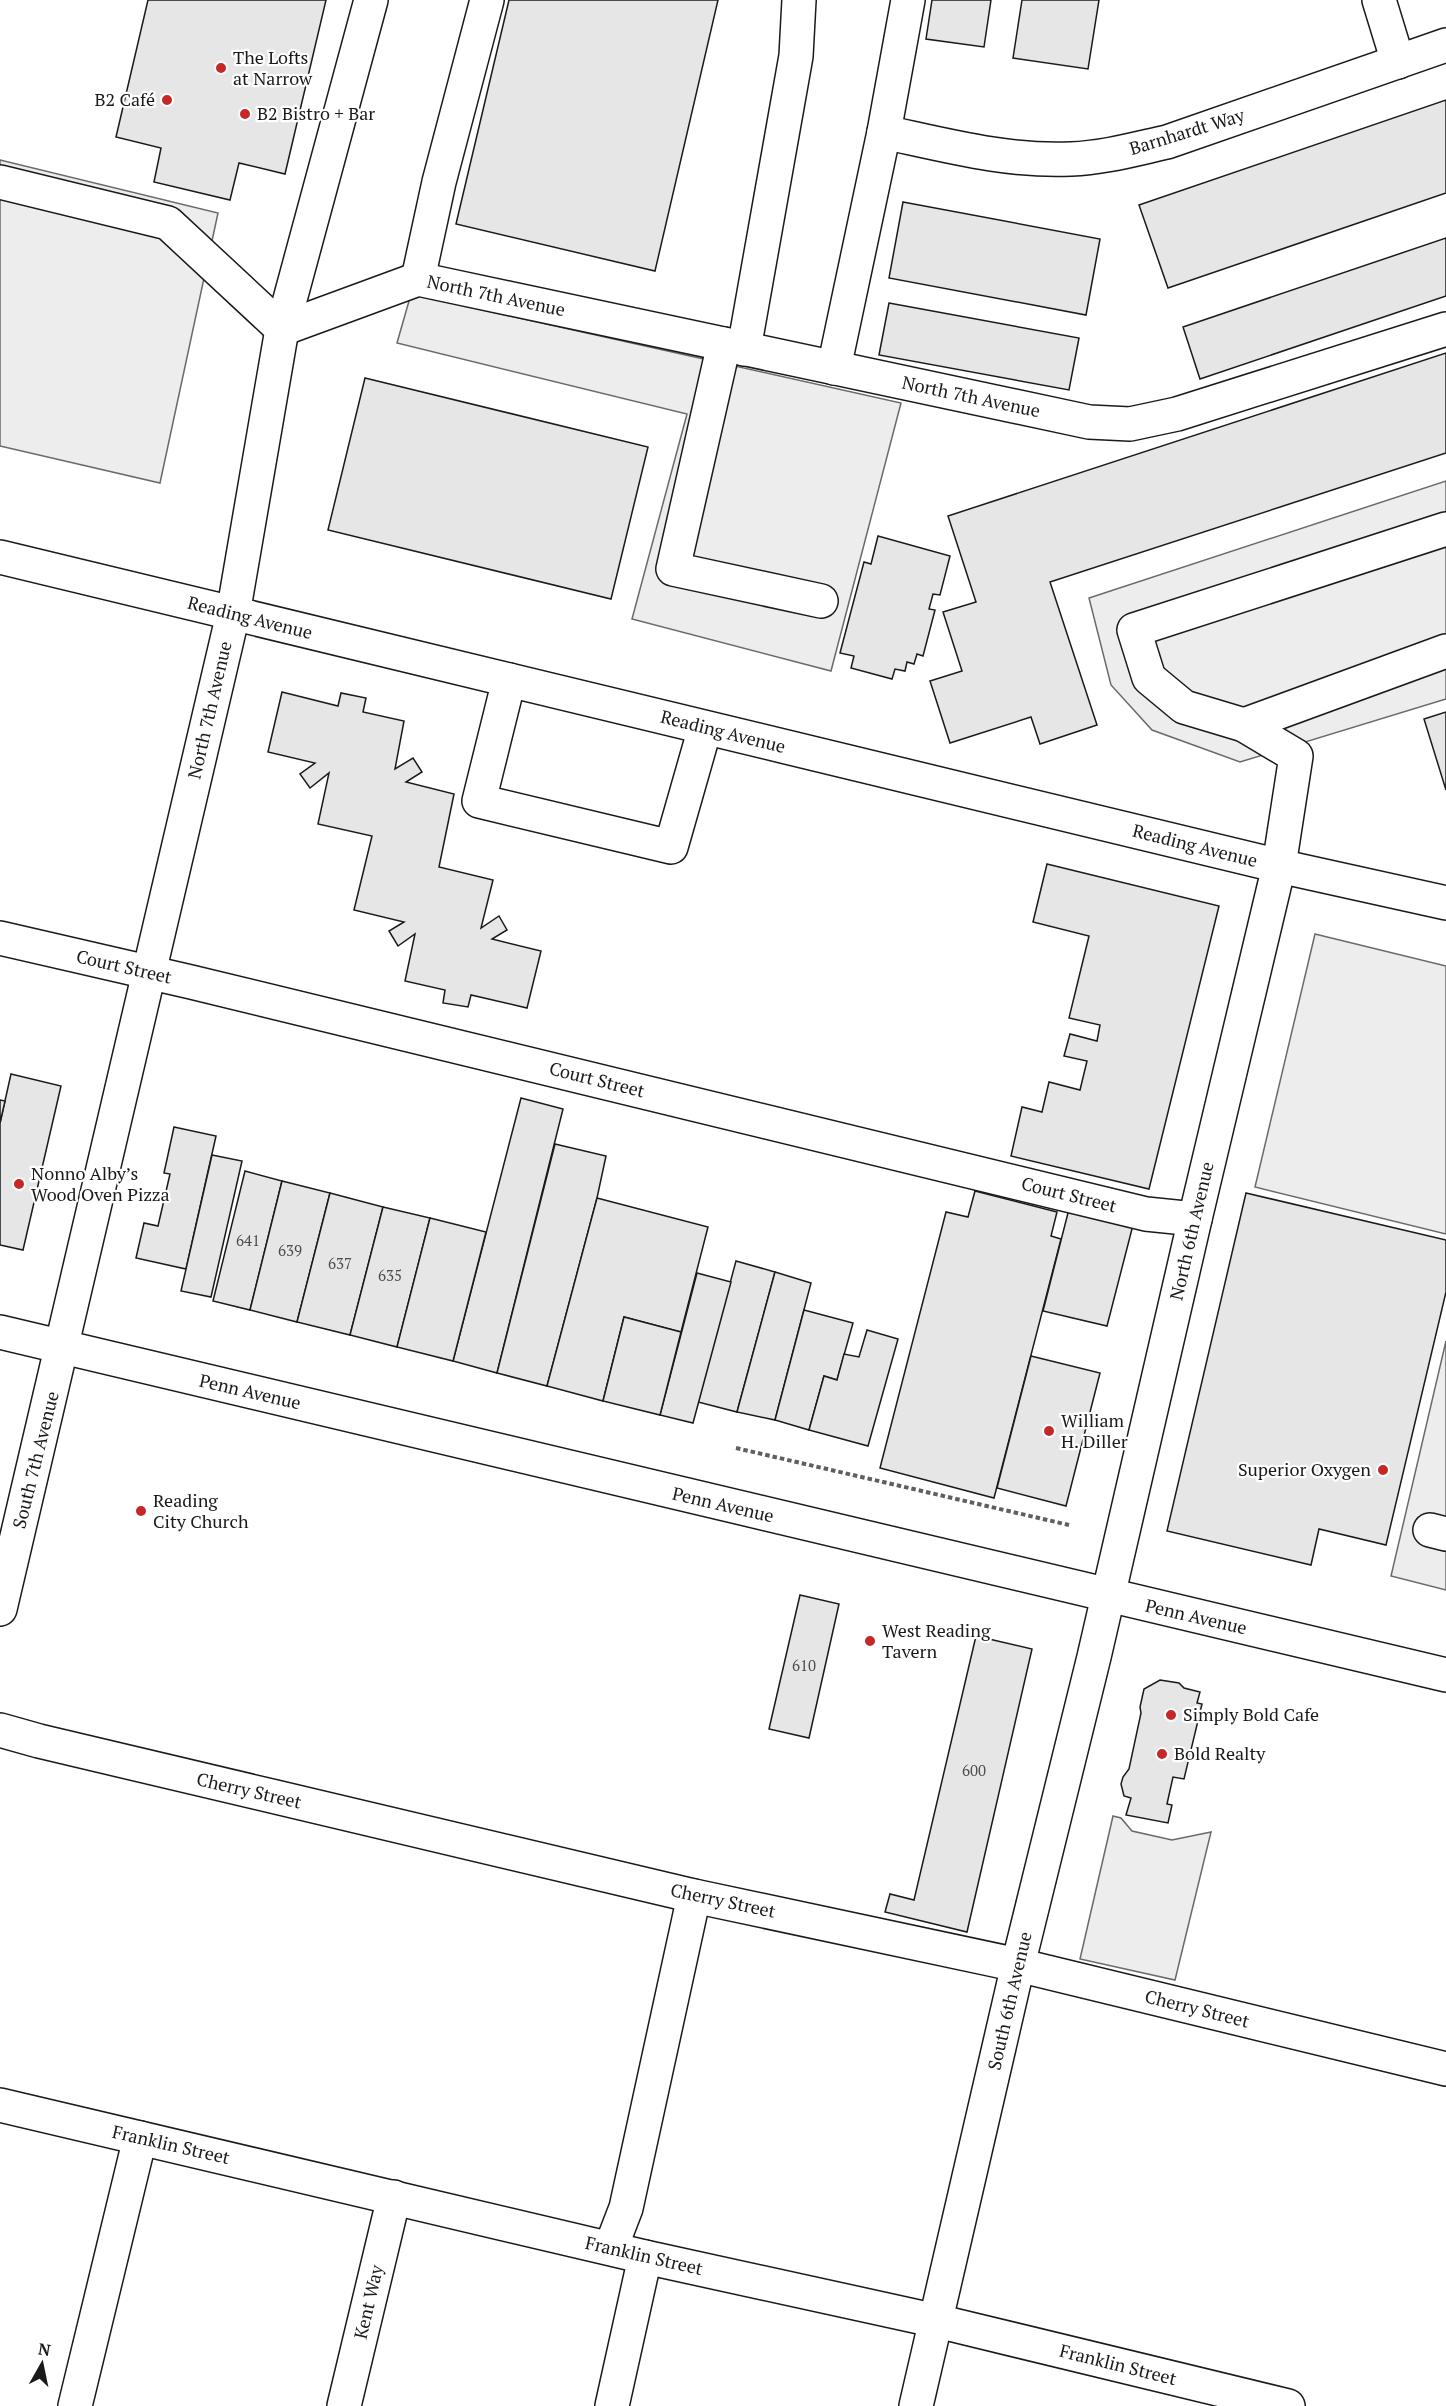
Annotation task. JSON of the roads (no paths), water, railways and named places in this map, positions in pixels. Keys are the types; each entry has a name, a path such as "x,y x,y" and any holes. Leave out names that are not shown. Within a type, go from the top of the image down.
{"street":[{"path":"0,182 168,223 282,329 371,0"},
{"path":"418,279 439,182 487,0"},
{"path":"799,0 796,56 734,346 673,569 821,601"},
{"path":"834,368 884,132 908,0"},
{"path":"1379,0 1398,62"},
{"name":"Barnhardt Way","path":"884,132 1027,159 1072,159 1119,153 1167,142 1446,45"},
{"name":"North 7th Avenue","path":"63,1347 233,614 282,329 418,279 1089,422 1131,424 1177,414 1446,329"},
{"path":"1446,529 1134,630 1149,678 1184,707 1244,725 1446,651"},
{"name":"Reading Avenue","path":"0,557 1279,866 1446,903"},
{"path":"509,680 479,801 671,848 705,728"},
{"name":"North 6th Avenue","path":"1108,1596 1279,866 1296,756 1244,725"},
{"name":"Court Street","path":"0,938 1146,1214 1195,1219"},
{"name":"Penn Avenue","path":"0,1332 1446,1676"},
{"name":"South 7th Avenue","path":"0,1609 63,1347"},
{"name":"South 6th Avenue","path":"916,2406 1018,1965 1108,1596"},
{"name":"Cherry Street","path":"0,1730 694,1896 1018,1965 1446,2069"},
{"path":"611,2247 626,2208 694,1896"},
{"name":"Franklin Street","path":"0,2106 611,2247 645,2257 937,2321 1288,2406"},
{"path":"75,2406 140,2138"},
{"name":"Kent Way","path":"345,2406 394,2198"},
{"path":"612,2406 645,2257"}],"place":[{"name":"The Lofts at Narrow","path":"221,68"},
{"name":"B2 Café","path":"167,100"},
{"name":"B2 Bistro + Bar","path":"245,114"},
{"name":"Nonno Alby’s Wood Oven Pizza","path":"19,1184"},
{"name":"William H. Diller","path":"1049,1431"},
{"name":"Superior Oxygen","path":"1383,1470"},
{"name":"Reading City Church","path":"141,1511"},
{"name":"West Reading Tavern","path":"870,1641"},
{"name":"Simply Bold Cafe","path":"1171,1715"},
{"name":"Bold Realty","path":"1162,1754"}]}
